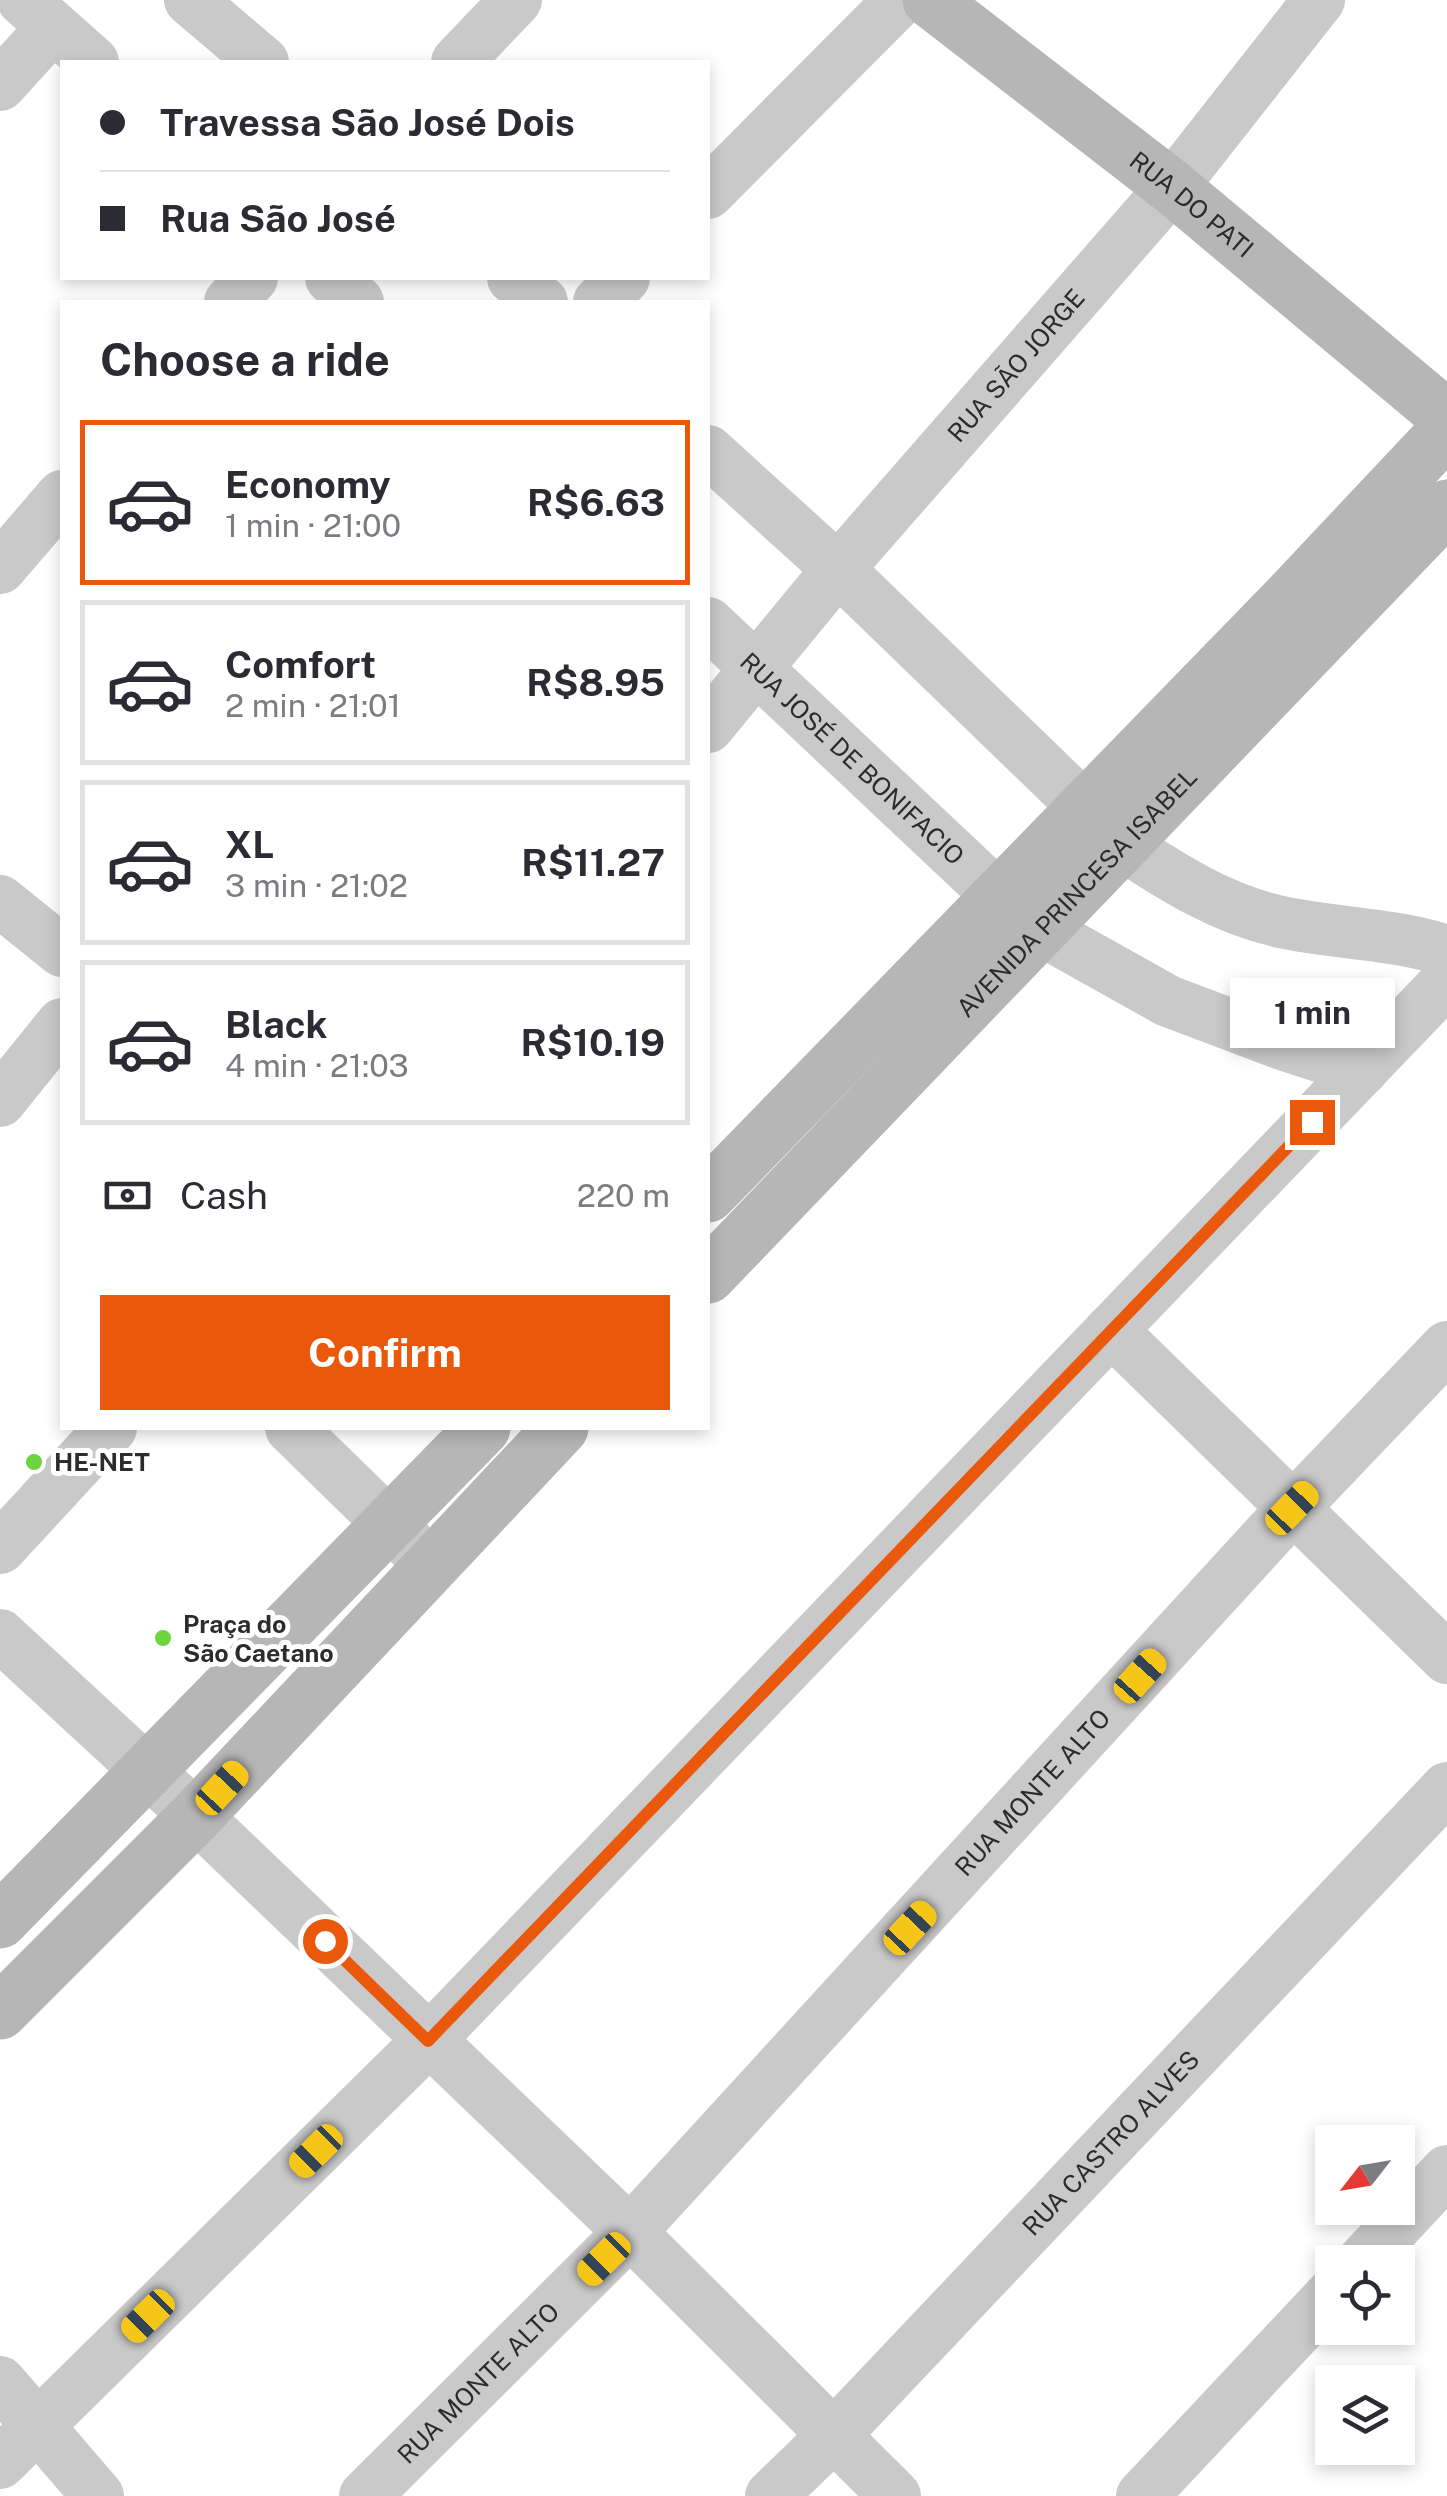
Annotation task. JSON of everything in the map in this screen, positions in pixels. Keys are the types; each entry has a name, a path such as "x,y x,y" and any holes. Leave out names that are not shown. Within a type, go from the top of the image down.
{"street":[{"path":"190,0 261,60"},
{"path":"459,60 516,0"},
{"path":"710,192 900,0"},
{"name":"RUA DO PATI","path":"930,0 1172,187 1447,417"},
{"name":"RUA SÃO JORGE","path":"710,724 831,578 1172,187 1319,0"},
{"path":"0,85 38,14 91,60"},
{"path":"232,300 250,280"},
{"path":"333,280 356,300"},
{"path":"515,280 540,300"},
{"path":"601,300 622,280"},
{"path":"710,1193 1447,430"},
{"path":"710,453 831,578 1074,815"},
{"path":"0,568 60,498"},
{"name":"AVENIDA PRINCESA ISABEL","path":"710,1274 1447,508"},
{"name":"RUA JOSÉ DE BONIFACIO","path":"710,625 766,656 1009,882"},
{"path":"0,2464 428,2041 1362,1070 1444,974 1412,940 1280,922 1224,904 1183,884 1084,885"},
{"path":"1084,885 1168,1001 1362,1070"},
{"path":"0,901 60,948"},
{"path":"0,1101 60,1026"},
{"path":"1111,1330 1447,1658"},
{"name":"RUA MONTE ALTO","path":"365,2496 630,2232 1292,1508 1447,1347"},
{"path":"0,1548 109,1430"},
{"path":"292,1430 430,1563"},
{"path":"0,1922 481,1430"},
{"path":"0,2012 196,1816 559,1430"},
{"path":"0,1635 196,1816 630,2232 895,2496"},
{"name":"RUA CASTRO ALVES","path":"770,2496 836,2434 1447,1788"},
{"path":"1378,2245 1447,2171"},
{"path":"1142,2496 1315,2312"},
{"path":"0,2382 98,2496"}],"place":[{"name":"HE-NET","path":"34,1462"},
{"name":"Praça do São Caetano","path":"163,1638"}],"route":[{"path":"325,1941 428,2041 1312,1122"}]}
